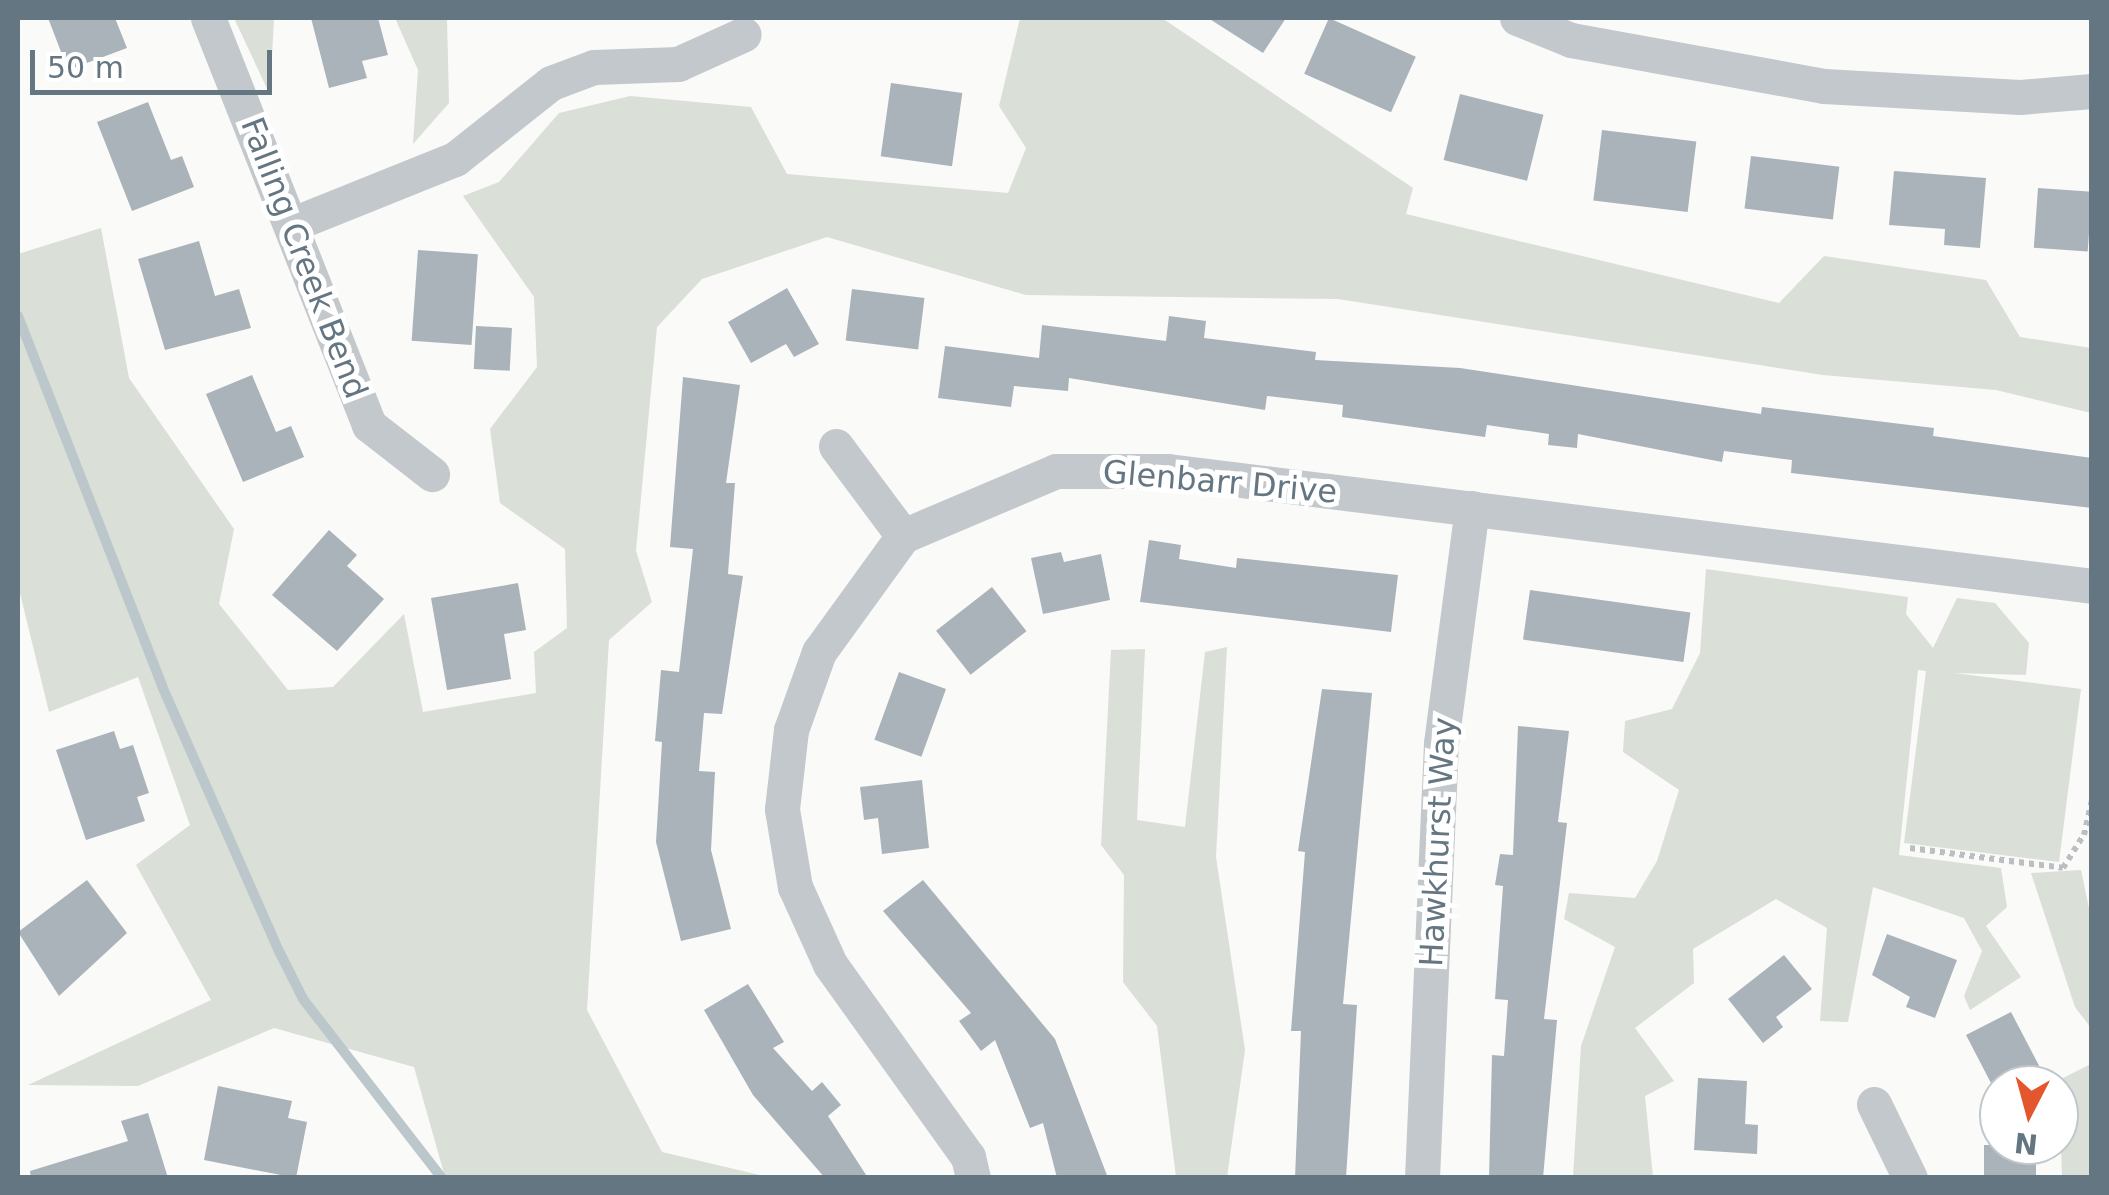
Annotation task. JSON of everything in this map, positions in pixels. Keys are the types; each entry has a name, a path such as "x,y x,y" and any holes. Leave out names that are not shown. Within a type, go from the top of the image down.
{"street":[{"name":"Falling Creek Bend","path":"208,18 293,224 369,425 432,474"},
{"path":"1518,18 1571,40 1824,86 2020,96 2092,91"},
{"path":"293,224 455,159 551,84 594,67 678,64 744,34"},
{"path":"836,446 902,536 819,652 791,730 782,809 795,887 830,964 958,1141 973,1178"},
{"name":"Glenbarr Drive","path":"902,536 1056,472 1168,471 2092,586"},
{"name":"Hawkhurst Way","path":"1422,1178 1441,743 1472,508"},
{"path":"1874,1104 1910,1178"}],"path":[{"path":"1910,848 2063,868 2084,835 2092,800"}],"shaded area":[{"path":"234,18 274,18 270,95"},
{"path":"395,18 447,18 449,103 413,144 418,70"},
{"path":"1020,18 1162,18 1413,188 1406,214 1779,303 1824,256 1986,280 2020,337 2091,348 2091,413 1996,390 1823,375 1338,299 1026,295 827,237 702,279 657,327 636,551 652,602 609,640 587,1010 662,1152 768,1177 445,1177 414,1067 274,1028 138,1086 28,1085 211,1000 136,865 190,825 138,677 49,712 18,585 18,254 101,228 129,378 234,529 219,604 288,690 333,687 404,614 423,712 536,693 534,652 567,628 565,549 500,503 490,429 537,367 534,297 463,196 499,182 559,113 630,96 751,107 787,174 1008,193 1026,148 999,106"},
{"path":"1706,569 1908,597 1906,614 1933,648 1957,598 1995,603 2029,643 2026,675 1954,673 2081,689 2059,862 1904,843 1926,671 1918,670 1899,855 2001,868 2007,907 1986,926 2021,977 1970,1010 1964,996 1982,951 1964,918 1873,887 1848,1022 1820,1021 1827,928 1776,899 1693,949 1694,983 1635,1028 1674,1081 1645,1096 1653,1177 1573,1177 1581,1046 1615,947 1564,919 1569,893 1635,898 1657,861 1679,790 1623,752 1625,721 1672,709 1700,653"},
{"path":"1227,647 1216,857 1245,1050 1227,1177 1176,1177 1157,1026 1123,982 1124,875 1101,845 1111,650 1145,649 1137,820 1185,827 1205,652"},
{"path":"2081,870 2091,918 2091,1028 2075,1007 2031,873"},
{"path":"2091,1064 2091,1177 2062,1177 2062,1165 2079,1165 2079,1070"}],"building":[{"path":"48,18 115,18 127,48 68,70"},
{"path":"311,18 378,18 388,55 362,61 367,78 329,88"},
{"path":"1208,18 1286,18 1263,53"},
{"path":"1329,18 1416,57 1391,112 1304,74"},
{"path":"891,83 962,93 952,166 881,156"},
{"path":"1460,94 1543,115 1527,181 1444,160"},
{"path":"148,102 171,160 182,156 194,187 132,211 97,122"},
{"path":"1602,130 1696,142 1688,212 1593,200"},
{"path":"1751,156 1839,167 1833,219 1745,209"},
{"path":"1894,171 1986,178 1980,248 1944,245 1945,229 1889,225"},
{"path":"2038,188 2092,192 2088,252 2034,248"},
{"path":"199,241 215,296 239,289 251,328 165,350 138,259"},
{"path":"418,250 478,254 472,345 412,341"},
{"path":"787,288 819,344 794,357 786,344 751,363 728,322"},
{"path":"852,289 924,298 918,350 846,341"},
{"path":"1169,316 1206,321 1204,338 1316,352 1315,360 1460,368 1761,414 1762,407 1934,428 1933,436 2092,458 2092,508 1791,473 1792,460 1724,451 1722,462 1578,434 1577,448 1548,445 1549,434 1487,425 1485,437 1342,417 1343,405 1267,396 1265,410 1069,378 1068,391 1014,386 1011,407 938,398 945,346 1039,358 1042,325 1166,341"},
{"path":"476,326 512,328 510,371 474,369"},
{"path":"252,375 276,432 291,426 304,457 243,482 206,394"},
{"path":"683,377 740,385 726,483 735,483 728,574 743,576 722,714 704,713 699,771 715,772 711,850 731,929 681,941 656,842 662,742 655,741 661,670 679,672 693,549 670,547"},
{"path":"329,530 357,555 347,566 384,599 337,651 272,595"},
{"path":"1149,540 1181,545 1179,559 1236,568 1237,558 1398,575 1391,632 1140,602"},
{"path":"1061,552 1064,562 1101,554 1110,600 1043,614 1031,558"},
{"path":"518,583 526,630 504,634 511,679 447,690 431,598"},
{"path":"992,587 1026,631 971,675 936,631"},
{"path":"1530,590 1690,613 1683,662 1523,640"},
{"path":"899,672 946,689 921,757 874,740"},
{"path":"1322,689 1372,693 1343,1004 1357,1005 1346,1178 1295,1178 1301,1031 1291,1031 1305,852 1298,851"},
{"path":"1518,726 1569,731 1558,822 1567,823 1544,1019 1557,1020 1543,1178 1489,1178 1492,1055 1504,1056 1508,1000 1495,999 1503,886 1495,885 1500,854 1513,855"},
{"path":"114,731 120,749 133,745 149,793 137,797 145,821 86,840 56,750"},
{"path":"922,780 929,848 882,854 878,818 864,820 860,787"},
{"path":"87,880 127,933 59,996 18,932"},
{"path":"923,880 1055,1039 1108,1178 1057,1178 1043,1123 1030,1128 995,1040 981,1051 959,1021 971,1013 883,911"},
{"path":"1887,934 1957,960 1935,1018 1906,1007 1910,997 1872,975"},
{"path":"1784,955 1812,989 1776,1017 1783,1027 1763,1043 1728,999"},
{"path":"748,984 784,1042 773,1048 812,1091 822,1082 841,1105 828,1116 868,1178 825,1178 753,1095 704,1010"},
{"path":"2011,1012 2039,1065 1982,1065 1966,1035"},
{"path":"1698,1078 1747,1081 1745,1124 1758,1125 1757,1154 1694,1150"},
{"path":"218,1086 292,1101 288,1118 307,1122 296,1178 204,1160"},
{"path":"148,1113 168,1178 31,1178 30,1171 128,1141 121,1121"},
{"path":"1984,1165 2036,1165 2036,1178 1984,1178"}],"waterway":[{"path":"18,316 162,686 280,953 303,999 442,1178"}]}
